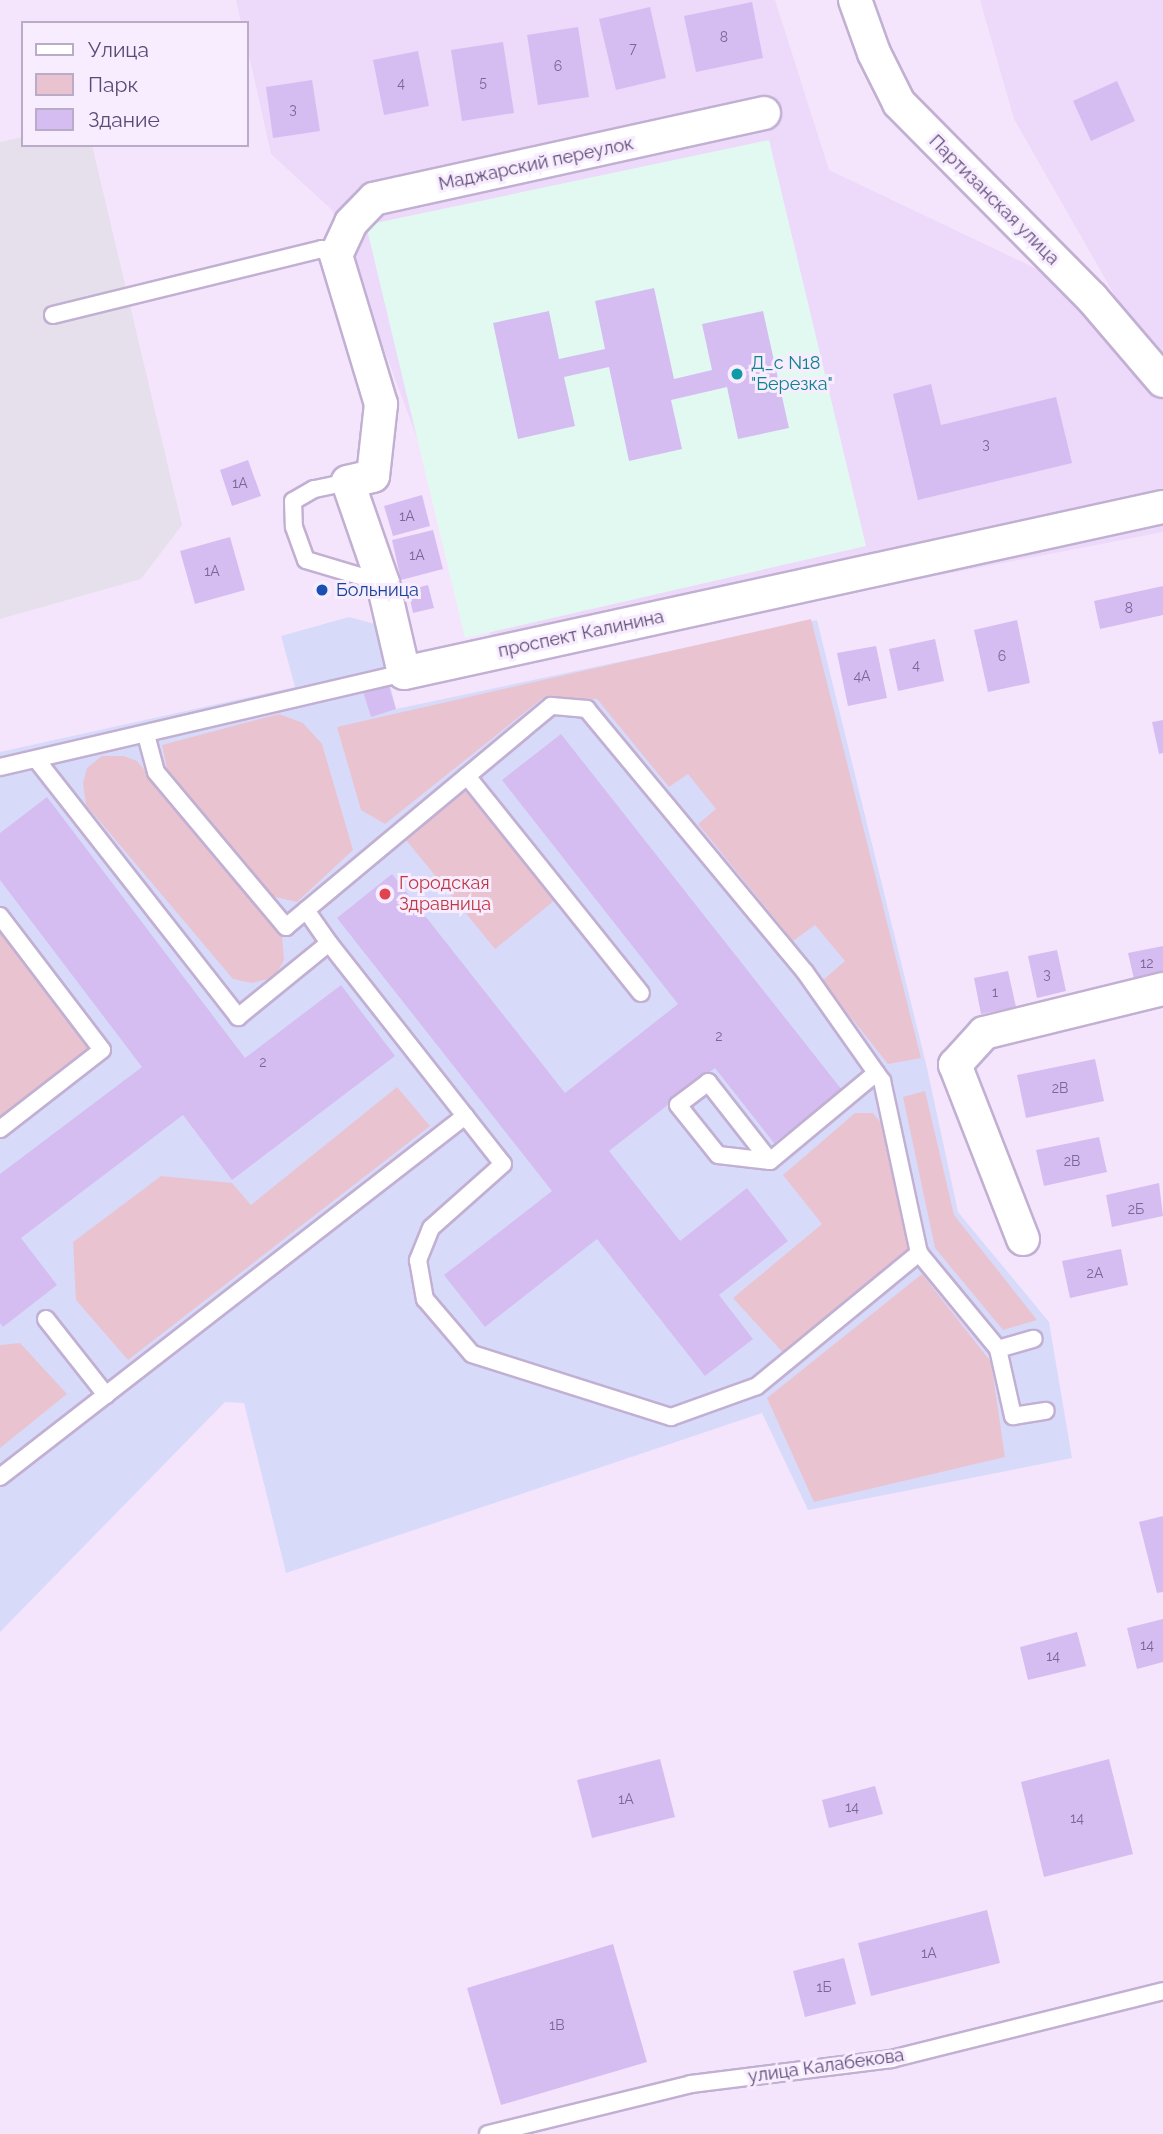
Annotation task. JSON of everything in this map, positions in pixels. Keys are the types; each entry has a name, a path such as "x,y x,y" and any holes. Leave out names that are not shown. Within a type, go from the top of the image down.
{"street":[{"name":"Партизанская улица","path":"855,0 874,53 899,103 1092,298 1163,381"},
{"name":"Маджарский переулок","path":"336,255 351,223 374,199 764,113"},
{"path":"336,255 381,404 373,476 348,482 383,583 404,673"},
{"name":"проспект Калинина","path":"404,673 1163,507"},
{"path":"1023,1239 955,1065 984,1032 1163,989"}],"lane":[{"path":"53,316 322,249 336,255"},
{"path":"348,482 314,489 293,501 294,527 306,560 383,583"},
{"name":"проспект Калинина","path":"0,767 404,673"},
{"path":"146,734 156,772 286,927 551,706 587,709 805,972 882,1082 919,1253 998,1349 1013,1416 1046,1411"},
{"path":"36,759 238,1017 329,943"},
{"path":"467,776 641,993"},
{"path":"306,910 503,1164 431,1228 418,1261 425,1299 472,1354 671,1417 757,1386 919,1253"},
{"path":"0,916 102,1050 0,1129"},
{"path":"771,1161 708,1082 678,1105 718,1155 771,1161 876,1073"},
{"path":"0,1477 465,1116"},
{"path":"46,1319 106,1395"},
{"path":"998,1349 1034,1339"},
{"name":"улица Калабекова","path":"488,2134 691,2084 891,2059 1163,1991"}],"shaded area":[{"path":"236,0 775,0 829,170 1123,310 1014,119 980,0 1163,0 1163,532 500,660 332,210 271,154 248,50 248,21 241,21"},
{"path":"21,137 21,147 92,147 182,525 141,579 0,619 0,142"},
{"path":"769,140 866,546 465,638 366,225"},
{"path":"349,617 375,624 396,709 817,620 927,1068 958,1212 1049,1322 1072,1458 808,1510 762,1413 286,1573 244,1403 225,1402 0,1632 0,752 295,687 281,636"}],"green space":[{"path":"811,619 921,1058 888,1064 822,981 845,961 815,925 793,941 698,824 716,809 688,774 669,787 597,699 544,697 385,824 361,810 337,727"},
{"path":"279,714 303,723 322,744 353,850 297,902 271,896 167,769 162,745"},
{"path":"102,756 124,756 137,761 282,936 284,960 275,977 252,983 233,979 86,805 83,783 87,768"},
{"path":"465,791 555,900 495,949 406,840"},
{"path":"0,909 105,1042 0,1121"},
{"path":"397,1087 430,1126 128,1360 76,1300 73,1242 161,1176 232,1183 251,1205"},
{"path":"925,1091 954,1215 1037,1320 1003,1330 935,1248 903,1097"},
{"path":"855,1113 873,1113 885,1128 910,1250 785,1355 733,1298 822,1224 783,1175"},
{"path":"922,1274 991,1362 1005,1457 814,1502 767,1398"},
{"path":"20,1343 67,1394 0,1448 0,1345"}],"building":[{"path":"752,2 763,58 696,72 684,16"},
{"path":"650,7 666,78 616,90 599,19"},
{"path":"578,27 589,97 538,105 527,35"},
{"path":"503,42 514,113 462,121 451,50"},
{"path":"418,51 429,106 384,115 373,60"},
{"path":"312,80 320,131 273,138 266,87"},
{"path":"1117,81 1135,121 1091,141 1073,101"},
{"name":"Д_с N18 \"Березка\"","path":"654,288 674,379 712,370 702,324 763,311 789,428 738,439 727,387 671,400 682,449 629,461 609,367 564,377 575,426 518,439 493,323 549,311 559,359 605,349 595,301"},
{"path":"931,384 941,425 1056,397 1072,463 918,500 893,394"},
{"path":"248,460 261,496 232,506 220,470"},
{"path":"422,495 430,526 393,536 384,506"},
{"path":"433,530 443,569 401,580 392,540"},
{"path":"230,537 245,590 195,604 180,551"},
{"path":"428,585 434,608 413,613 408,590"},
{"path":"1163,586 1163,615 1100,629 1094,601"},
{"path":"1017,620 1030,683 988,692 974,630"},
{"path":"935,639 944,681 898,691 889,649"},
{"path":"876,646 887,698 848,706 837,653"},
{"path":"388,683 396,709 371,717 363,691"},
{"path":"1163,720 1163,753 1159,754 1152,722"},
{"path":"561,734 842,1090 774,1143 715,1068 609,1151 680,1241 747,1188 788,1241 719,1295 753,1339 705,1376 597,1239 485,1327 444,1275 552,1191 337,918 392,874 565,1093 678,1004 502,780"},
{"path":"47,797 245,1058 341,985 395,1056 232,1180 183,1115 21,1238 57,1285 3,1327 0,1323 0,1174 142,1067 0,880 0,833"},
{"path":"1163,946 1163,973 1134,979 1128,953"},
{"path":"1057,950 1066,991 1037,998 1028,956"},
{"path":"1008,971 1016,1007 981,1014 974,978"},
{"path":"1095,1059 1104,1101 1026,1118 1017,1075"},
{"path":"1099,1137 1107,1172 1044,1186 1036,1150"},
{"path":"1159,1183 1163,1216 1112,1227 1106,1195"},
{"path":"1121,1249 1128,1285 1070,1298 1062,1261"},
{"path":"1163,1516 1163,1592 1157,1593 1139,1522"},
{"path":"1163,1619 1163,1662 1137,1669 1127,1628"},
{"path":"1077,1632 1086,1666 1028,1680 1020,1647"},
{"path":"660,1759 675,1817 592,1838 577,1780"},
{"path":"1109,1759 1133,1854 1044,1877 1021,1782"},
{"path":"875,1786 883,1814 829,1828 822,1800"},
{"path":"987,1910 1000,1963 871,1996 858,1943"},
{"path":"613,1944 647,2062 501,2105 467,1988"},
{"path":"844,1958 856,2004 805,2017 793,1971"}],"place":[{"name":"Д_с N18 \"Березка\"","path":"737,374"},
{"name":"Больница","path":"322,590"},
{"name":"Городская Здравница","path":"385,894"}]}
